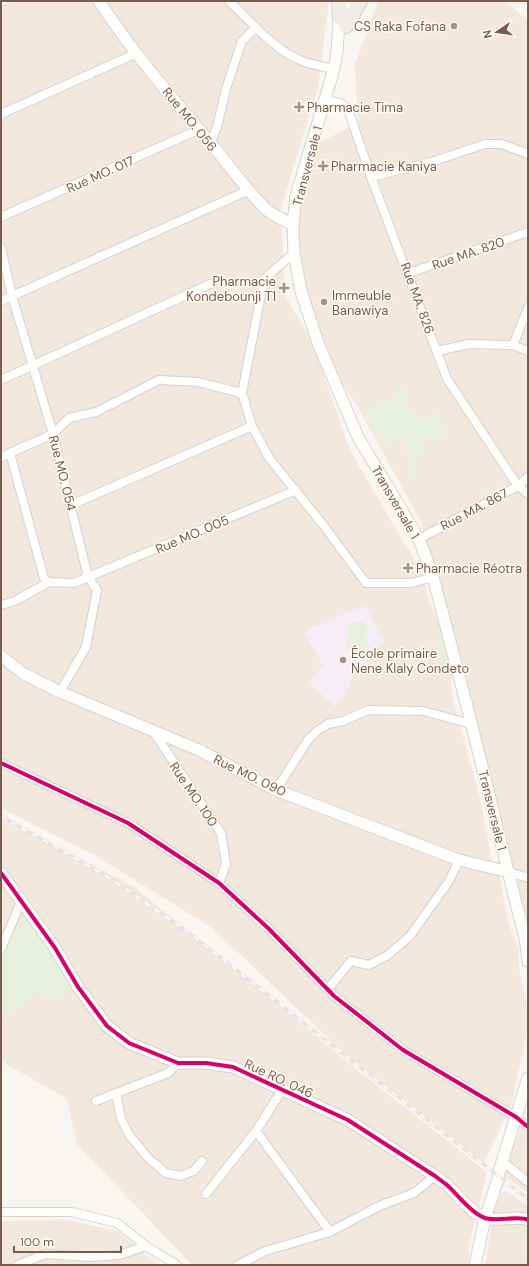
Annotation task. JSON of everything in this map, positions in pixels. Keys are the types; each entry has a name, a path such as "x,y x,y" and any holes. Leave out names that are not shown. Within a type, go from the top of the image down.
{"highway":[{"path":"340,1 343,22"},
{"path":"343,22 360,1"}],"street":[{"name":"Rue MO. 056","path":"99,1 114,24 198,130 249,190 268,210 293,225"},
{"path":"229,1 276,46 292,57 334,69"},
{"name":"Transversale 1","path":"348,1 343,22 343,38 337,51 334,69 296,196 293,225 294,253 301,291 318,342 355,430 419,539 433,577 509,872 525,938 528,961"},
{"path":"213,146 212,139 218,127 226,90 242,41 256,26"},
{"path":"1,114 137,53"},
{"name":"Rue MA. 826","path":"325,100 340,103 348,109 371,177 409,274 447,379 518,486 528,494"},
{"name":"Rue MO. 017","path":"1,217 198,130"},
{"path":"371,177 430,162 485,144 501,144 528,154"},
{"path":"1,301 249,190"},
{"name":"Rue MA. 820","path":"409,274 528,232"},
{"name":"Rue MO. 054","path":"1,248 12,296 53,434 88,577 97,590 86,647 60,692"},
{"path":"294,253 264,279 242,393 252,426 270,458 366,583 412,583 433,577"},
{"path":"1,380 210,284"},
{"path":"513,345 528,308"},
{"path":"437,351 469,344 513,345 528,351"},
{"path":"1,457 53,434 68,418 96,412 159,380 198,382 242,393"},
{"path":"71,505 252,426"},
{"path":"1,605 15,602 49,582 44,578 10,453"},
{"name":"Rue MA. 867","path":"419,539 518,486 528,477"},
{"name":"Rue MO. 005","path":"49,582 74,584 296,490"},
{"name":"Rue MO. 090","path":"1,656 24,674 60,692 199,750 276,790 459,860 509,872"},
{"path":"276,790 308,740 317,731 328,724 344,721 368,710 423,711 471,724"},
{"name":"Rue MO. 100","path":"153,731 221,833 226,864 219,883"},
{"path":"1,763 128,823 219,883 269,929 334,996 403,1050 516,1116 528,1127"},
{"path":"328,989 351,962 369,964 388,955 410,936 449,881 459,860"},
{"path":"509,872 528,878"},
{"name":"Rue RO. 046","path":"1,873 55,948 78,987 107,1026 129,1043 178,1063 206,1062 233,1067 348,1120 446,1184 468,1205 485,1218"},
{"path":"1,949 21,902"},
{"path":"96,1101 168,1073 178,1063"},
{"path":"475,1265 485,1218 528,1078"},
{"path":"206,1194 256,1131 282,1090"},
{"path":"116,1093 121,1119 130,1136 149,1159 166,1173 180,1176 194,1171 202,1161"},
{"path":"256,1131 330,1232"},
{"path":"502,1161 528,1182"},
{"path":"238,1265 265,1251 330,1232 379,1206 414,1193 434,1176"},
{"path":"1,1212 72,1212 117,1223 146,1246 177,1265"},
{"path":"485,1218 509,1220 522,1218 528,1220"},
{"path":"18,1265 45,1254 97,1256 119,1254 146,1246"}],"shaded area":[{"path":"1,1 329,1 318,87 281,208 285,295 307,333 323,372 350,451 422,573 429,601 448,646 453,700 480,798 491,856 500,879 508,922 518,949 520,974 528,1012 528,1026 512,1102 484,1163 343,1052 211,927 94,855 1,808"},
{"path":"378,1 506,1 528,21 528,945 518,895 457,642 421,522 358,407 330,366 313,326 294,237 304,192 320,143 358,122 355,65"},
{"name":"École primaire Nene Klaly Condeto","path":"365,605 384,642 369,655 353,677 345,695 335,707 309,682 323,665 305,634 306,630"},
{"path":"1,818 133,886 351,1065 487,1172 469,1246 469,1265 192,1265 77,1144 67,1099 1,1061"},
{"path":"528,1116 528,1193 501,1173"},
{"path":"506,1191 528,1206 528,1265 485,1265 495,1205 501,1193"},
{"path":"69,1220 119,1232 158,1265 1,1265 1,1221"}],"green space":[{"path":"400,388 403,388 411,397 407,402 423,421 431,418 437,413 441,413 443,432 442,439 436,440 428,436 422,437 421,446 423,454 417,458 414,466 418,475 416,480 412,479 406,469 410,466 410,461 405,450 405,446 409,438 416,433 414,431 384,447 364,413 397,395"},
{"path":"364,621 367,631 365,633 368,641 363,656 360,657 352,653 347,648 346,642 350,633 345,627 349,624"},
{"path":"442,636 445,640 446,657 449,662 448,667 443,667 440,661 440,652 436,644 438,637"},
{"path":"25,917 33,922 70,986 54,1003 39,990 22,1007 7,1014 1,1013 1,953 17,920"}],"railway":[{"path":"1,816 105,875 188,932 528,1199"}],"cycle path":[{"path":"1,763 128,823 219,883 269,929 334,996 403,1050 516,1117 528,1127"},
{"path":"1,873 55,948 78,987 107,1026 129,1043 178,1063 206,1063 233,1067 348,1120 435,1176 447,1185 480,1216 490,1219 519,1218 528,1220"}],"place":[{"name":"CS Raka Fofana","path":"454,26"},
{"name":"Pharmacie Tima","path":"299,107"},
{"name":"Pharmacie Kaniya","path":"323,166"},
{"name":"Pharmacie Kondebounji T1","path":"284,288"},
{"name":"Immeuble Banawiya","path":"324,302"},
{"name":"Pharmacie Réotra","path":"408,568"},
{"name":"École primaire Nene Klaly Condeto","path":"343,660"}]}
